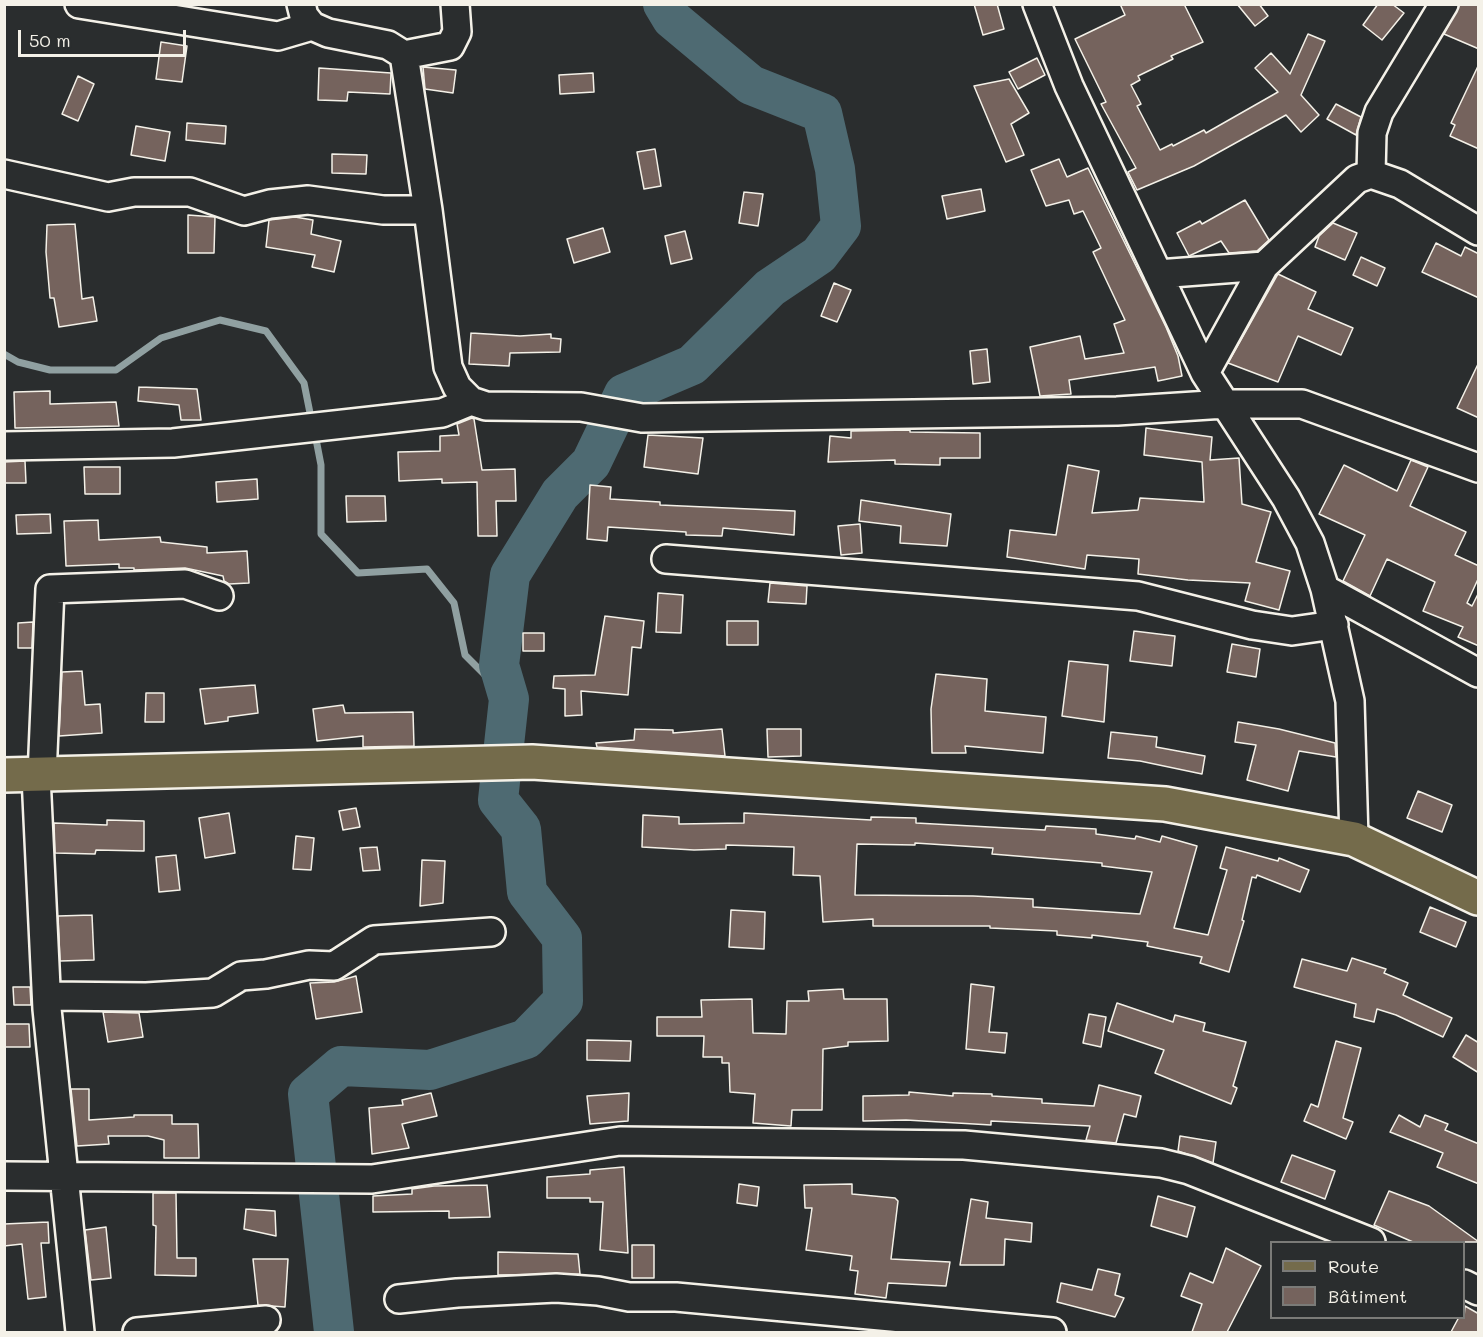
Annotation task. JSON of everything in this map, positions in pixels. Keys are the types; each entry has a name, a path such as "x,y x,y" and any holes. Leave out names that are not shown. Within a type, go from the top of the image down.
{"main road":[{"path":"28,775 532,762 1165,804 1354,839 1479,898"}],"street":[{"path":"79,4 278,36 306,15 328,33 388,45 404,55 450,46 457,32 455,4"},
{"path":"1037,4 1069,86 1205,373 1286,498 1310,543 1325,589 1350,701 1354,839"},
{"path":"1371,174 1372,134 1379,112 1444,4"},
{"path":"404,55 428,210 448,367 457,387 471,401 486,406 581,408 642,418 1117,411 1225,405 1302,404 1479,468"},
{"path":"4,174 108,198 134,192 190,192 244,211 270,204 308,200 383,210 428,210"},
{"path":"1205,373 1263,266 1357,179 1371,174 1400,184 1479,231"},
{"path":"1158,274 1263,266"},
{"path":"4,446 173,442 442,413 471,401"},
{"path":"666,559 1138,596 1252,625 1292,631 1334,625"},
{"path":"80,1332 46,996 28,775 50,589 185,584 219,596"},
{"path":"1325,589 1479,673"},
{"path":"46,996 146,997 213,993 241,976 270,974 309,965 334,966 374,940 491,932"},
{"path":"4,1176 292,1181 372,1179 620,1142 964,1144 1161,1163 1180,1167 1368,1241"},
{"path":"1465,1284 1479,1291"},
{"path":"399,1299 457,1293 556,1288 598,1291 629,1298 676,1297 1052,1332"},
{"path":"137,1332 266,1320"}],"building":[{"path":"974,4 997,4 1004,29 983,35"},
{"path":"1120,4 1184,4 1203,42 1171,56 1173,59 1138,76 1140,80 1131,85 1141,104 1137,106 1160,150 1204,130 1206,133 1278,92 1255,68 1271,53 1290,74 1308,34 1325,41 1301,95 1319,115 1301,132 1286,115 1194,166 1137,190 1128,172 1136,168 1101,104 1106,102 1075,39 1125,15"},
{"path":"1237,4 1259,4 1268,16 1255,26"},
{"path":"1378,4 1392,4 1404,13 1382,40 1363,25"},
{"path":"1460,4 1479,4 1479,49 1444,34"},
{"path":"161,42 187,46 182,82 156,79"},
{"path":"1037,58 1045,75 1018,89 1009,72"},
{"path":"1479,64 1479,149 1450,136 1455,125 1451,123"},
{"path":"423,67 456,70 453,93 425,89"},
{"path":"319,68 391,73 390,94 348,92 347,101 318,100"},
{"path":"593,73 594,92 560,94 559,75"},
{"path":"78,76 94,84 78,121 62,114"},
{"path":"1009,79 1029,113 1011,124 1024,155 1006,162 974,86"},
{"path":"1336,104 1361,117 1356,135 1327,119"},
{"path":"187,123 226,126 225,144 186,140"},
{"path":"136,126 170,132 165,161 131,155"},
{"path":"655,149 661,186 644,189 637,152"},
{"path":"332,154 367,155 366,174 332,173"},
{"path":"1059,159 1067,177 1088,168 1166,327 1178,356 1182,376 1158,381 1155,367 1069,380 1071,394 1040,396 1030,347 1080,336 1085,359 1124,353 1114,324 1125,320 1093,252 1101,248 1083,211 1074,214 1069,200 1046,206 1031,170"},
{"path":"981,189 985,211 947,219 942,196"},
{"path":"744,192 763,194 758,226 739,223"},
{"path":"1245,200 1269,240 1257,251 1229,253 1221,241 1189,256 1177,233 1200,221 1202,224"},
{"path":"188,215 215,217 214,253 188,253"},
{"path":"295,217 313,220 311,234 341,241 334,272 312,267 315,255 266,247 269,220"},
{"path":"1333,223 1357,233 1345,260 1315,247 1319,236"},
{"path":"75,224 82,299 93,297 97,321 59,327 54,298 50,298 46,252 47,225"},
{"path":"603,228 610,252 574,263 567,239"},
{"path":"685,231 692,259 671,264 665,236"},
{"path":"1436,243 1461,256 1465,247 1479,254 1479,298 1422,272"},
{"path":"1361,257 1385,268 1377,286 1353,275"},
{"path":"1278,274 1316,292 1308,309 1353,328 1341,355 1298,336 1278,382 1228,363"},
{"path":"834,283 851,290 837,322 821,316"},
{"path":"471,333 520,336 551,334 551,338 561,339 560,352 510,353 509,366 469,364"},
{"path":"987,349 990,382 973,384 970,351"},
{"path":"1479,362 1479,418 1457,408"},
{"path":"139,387 197,389 201,420 181,420 179,405 138,401"},
{"path":"50,391 50,404 116,402 119,426 15,428 14,392"},
{"path":"472,418 482,470 515,469 516,501 496,501 497,536 478,536 477,482 442,483 442,479 399,481 398,452 440,451 440,436 459,435 457,424"},
{"path":"1146,428 1212,437 1210,460 1239,458 1242,504 1271,512 1256,562 1290,571 1279,610 1245,601 1250,583 1188,580 1138,574 1139,559 1087,555 1085,569 1007,557 1010,530 1056,535 1068,465 1099,471 1092,513 1138,510 1140,498 1204,502 1202,462 1144,455"},
{"path":"910,430 910,432 980,433 980,458 940,458 940,465 895,464 895,460 828,462 830,436 851,438 851,431"},
{"path":"648,435 703,438 698,474 644,467"},
{"path":"1411,460 1428,467 1410,506 1466,532 1455,555 1479,566 1479,577 1467,603 1472,606 1479,592 1479,646 1458,637 1463,627 1423,611 1435,582 1387,559 1370,596 1343,581 1365,535 1319,514 1344,465 1397,491"},
{"path":"25,461 26,483 4,483 4,462"},
{"path":"84,467 120,467 120,494 85,494"},
{"path":"257,479 258,499 217,502 216,482"},
{"path":"590,485 611,487 610,499 660,502 660,505 795,511 794,535 723,528 722,536 686,535 686,532 608,527 607,541 587,539"},
{"path":"346,496 385,496 386,521 347,522"},
{"path":"861,500 951,514 947,546 900,543 901,526 859,521"},
{"path":"50,514 51,533 17,534 16,515"},
{"path":"98,520 99,540 160,537 161,542 207,547 207,553 247,551 249,583 229,584 224,581 223,576 185,568 134,570 134,568 119,568 119,564 66,566 64,521"},
{"path":"860,524 862,553 841,555 838,526"},
{"path":"770,583 807,586 806,604 768,602"},
{"path":"658,593 683,595 681,633 656,632"},
{"path":"605,616 644,621 641,648 632,647 628,695 581,691 582,715 565,716 565,689 553,688 554,676 595,675"},
{"path":"727,621 758,621 758,645 727,645"},
{"path":"33,622 32,648 18,648 18,623"},
{"path":"1134,631 1175,636 1172,666 1130,661"},
{"path":"523,633 544,633 544,651 523,651"},
{"path":"1232,644 1260,649 1256,677 1227,672"},
{"path":"1069,661 1108,665 1104,722 1062,716"},
{"path":"82,671 85,705 100,704 102,733 59,736 62,672"},
{"path":"936,674 987,679 985,711 1046,717 1043,753 965,746 966,753 932,753 931,709"},
{"path":"255,685 258,713 228,717 228,721 205,724 200,689"},
{"path":"146,693 164,693 164,722 145,722"},
{"path":"343,705 345,713 413,712 414,746 363,747 363,736 317,741 313,709"},
{"path":"1238,722 1279,729 1335,743 1336,757 1299,751 1288,791 1247,780 1256,745 1235,742"},
{"path":"635,729 673,730 673,733 722,729 725,756 597,747 596,743 634,740"},
{"path":"767,729 801,729 801,756 768,757"},
{"path":"1111,732 1157,737 1156,747 1205,756 1202,774 1140,761 1108,758"},
{"path":"1418,791 1452,805 1442,832 1407,818"},
{"path":"356,808 360,827 343,830 339,811"},
{"path":"229,813 235,853 205,858 199,818"},
{"path":"744,813 871,820 871,817 916,818 916,823 1045,830 1046,826 1096,829 1096,834 1135,839 1136,836 1160,842 1162,836 1197,846 1174,928 1208,935 1227,870 1220,868 1226,847 1278,861 1279,858 1309,870 1300,892 1257,875 1256,878 1252,877 1242,920 1244,921 1229,972 1200,963 1202,957 1147,946 1148,942 1092,935 1092,938 1057,935 1057,931 990,928 990,926 873,926 873,919 823,922 820,876 793,875 794,847 726,845 726,849 694,850 642,847 643,815 679,817 679,824 744,823","holes":["915,843 993,848 992,854 1102,863 1102,866 1152,872 1140,914 1033,907 1033,899 855,895 857,844 915,845"]},
{"path":"107,820 144,821 144,851 96,850 95,854 55,853 54,823 107,825"},
{"path":"296,836 314,838 311,870 293,869"},
{"path":"377,847 380,870 363,871 360,848"},
{"path":"176,855 180,890 159,892 156,857"},
{"path":"422,860 445,861 443,903 420,906"},
{"path":"1430,907 1466,922 1456,947 1420,932"},
{"path":"731,910 765,912 764,949 729,947"},
{"path":"92,915 94,960 60,961 58,916"},
{"path":"1352,958 1386,969 1384,973 1408,983 1403,995 1452,1018 1443,1037 1396,1015 1377,1009 1374,1022 1354,1017 1356,1004 1294,987 1302,959 1347,971"},
{"path":"356,976 362,1012 316,1019 310,983 334,982"},
{"path":"971,984 994,987 989,1032 1007,1033 1005,1053 966,1049"},
{"path":"13,987 30,987 31,1005 14,1005"},
{"path":"843,989 844,999 887,999 888,1041 848,1042 848,1046 823,1049 822,1110 792,1110 791,1126 753,1123 755,1094 730,1092 729,1063 722,1063 722,1057 703,1057 704,1036 657,1036 657,1017 702,1017 701,1000 752,999 753,1033 786,1034 787,1001 809,1001 808,991"},
{"path":"1117,1003 1173,1022 1175,1015 1205,1023 1203,1031 1246,1042 1233,1086 1237,1088 1231,1104 1155,1073 1164,1050 1108,1031"},
{"path":"103,1012 139,1013 143,1037 108,1042"},
{"path":"1089,1014 1106,1017 1101,1047 1083,1043"},
{"path":"4,1024 29,1024 30,1047 4,1047"},
{"path":"1466,1035 1479,1043 1479,1073 1453,1057"},
{"path":"587,1040 631,1041 630,1061 587,1060"},
{"path":"1336,1041 1361,1048 1343,1118 1353,1122 1346,1139 1304,1121 1311,1104 1318,1107"},
{"path":"1099,1085 1141,1096 1136,1117 1124,1114 1116,1143 1086,1140 1090,1126 991,1121 991,1125 906,1120 863,1121 863,1096 909,1095 909,1092 953,1096 953,1093 992,1094 992,1096 1042,1099 1042,1103 1094,1106"},
{"path":"71,1089 89,1089 89,1120 134,1117 134,1115 172,1115 172,1124 198,1124 199,1158 164,1158 164,1140 148,1136 108,1136 109,1144 77,1146"},
{"path":"431,1093 437,1116 402,1124 409,1148 372,1154 369,1108 403,1105 402,1100"},
{"path":"629,1093 628,1121 590,1124 587,1096"},
{"path":"1399,1115 1420,1127 1425,1115 1448,1124 1445,1130 1479,1144 1479,1184 1437,1167 1443,1153 1390,1132"},
{"path":"1180,1136 1216,1142 1213,1163 1178,1151"},
{"path":"1292,1155 1335,1171 1325,1199 1281,1182"},
{"path":"624,1167 628,1253 600,1250 603,1202 590,1202 590,1198 547,1198 547,1177 590,1174 590,1170"},
{"path":"739,1184 759,1187 757,1206 737,1203"},
{"path":"852,1184 852,1194 895,1198 898,1201 891,1259 950,1262 946,1286 888,1283 886,1298 855,1294 858,1271 850,1270 852,1256 806,1250 812,1208 805,1208 804,1185"},
{"path":"487,1185 490,1217 449,1218 449,1211 373,1212 373,1196 412,1194 412,1189 434,1186"},
{"path":"1389,1191 1429,1206 1479,1242 1411,1241 1374,1225"},
{"path":"153,1193 176,1193 177,1258 196,1258 196,1276 155,1275 156,1226 153,1225"},
{"path":"1158,1196 1195,1207 1187,1237 1151,1226"},
{"path":"971,1199 988,1202 986,1218 1032,1223 1031,1242 1005,1239 1004,1265 960,1265"},
{"path":"246,1209 275,1211 276,1236 244,1229"},
{"path":"48,1222 49,1243 41,1243 46,1297 28,1299 22,1244 4,1246 4,1224"},
{"path":"106,1227 111,1278 91,1280 85,1230"},
{"path":"632,1245 654,1245 654,1278 632,1278"},
{"path":"1226,1248 1261,1266 1227,1332 1192,1332 1202,1304 1181,1296 1190,1273 1213,1283"},
{"path":"498,1252 578,1254 580,1274 498,1275"},
{"path":"253,1259 288,1259 285,1307 258,1305"},
{"path":"1098,1269 1120,1274 1115,1295 1124,1298 1115,1317 1057,1302 1061,1283 1092,1290"},
{"path":"1465,1306 1479,1314 1479,1332 1451,1332 1458,1319 1465,1319"}],"waterway":[{"path":"334,1332 308,1094 341,1066 430,1070 526,1039 563,1001 562,938 527,892 521,829 498,800 509,699 499,665 510,575 560,494 591,463 624,394 692,365 770,288 819,255 841,226 835,169 822,113 751,85 672,19 663,4"},
{"path":"4,354 18,362 50,370 116,370 161,338 220,320 266,331 304,383 312,423"},
{"path":"315,434 321,465 321,534 358,573 427,569 454,603 465,655 509,699"}]}
